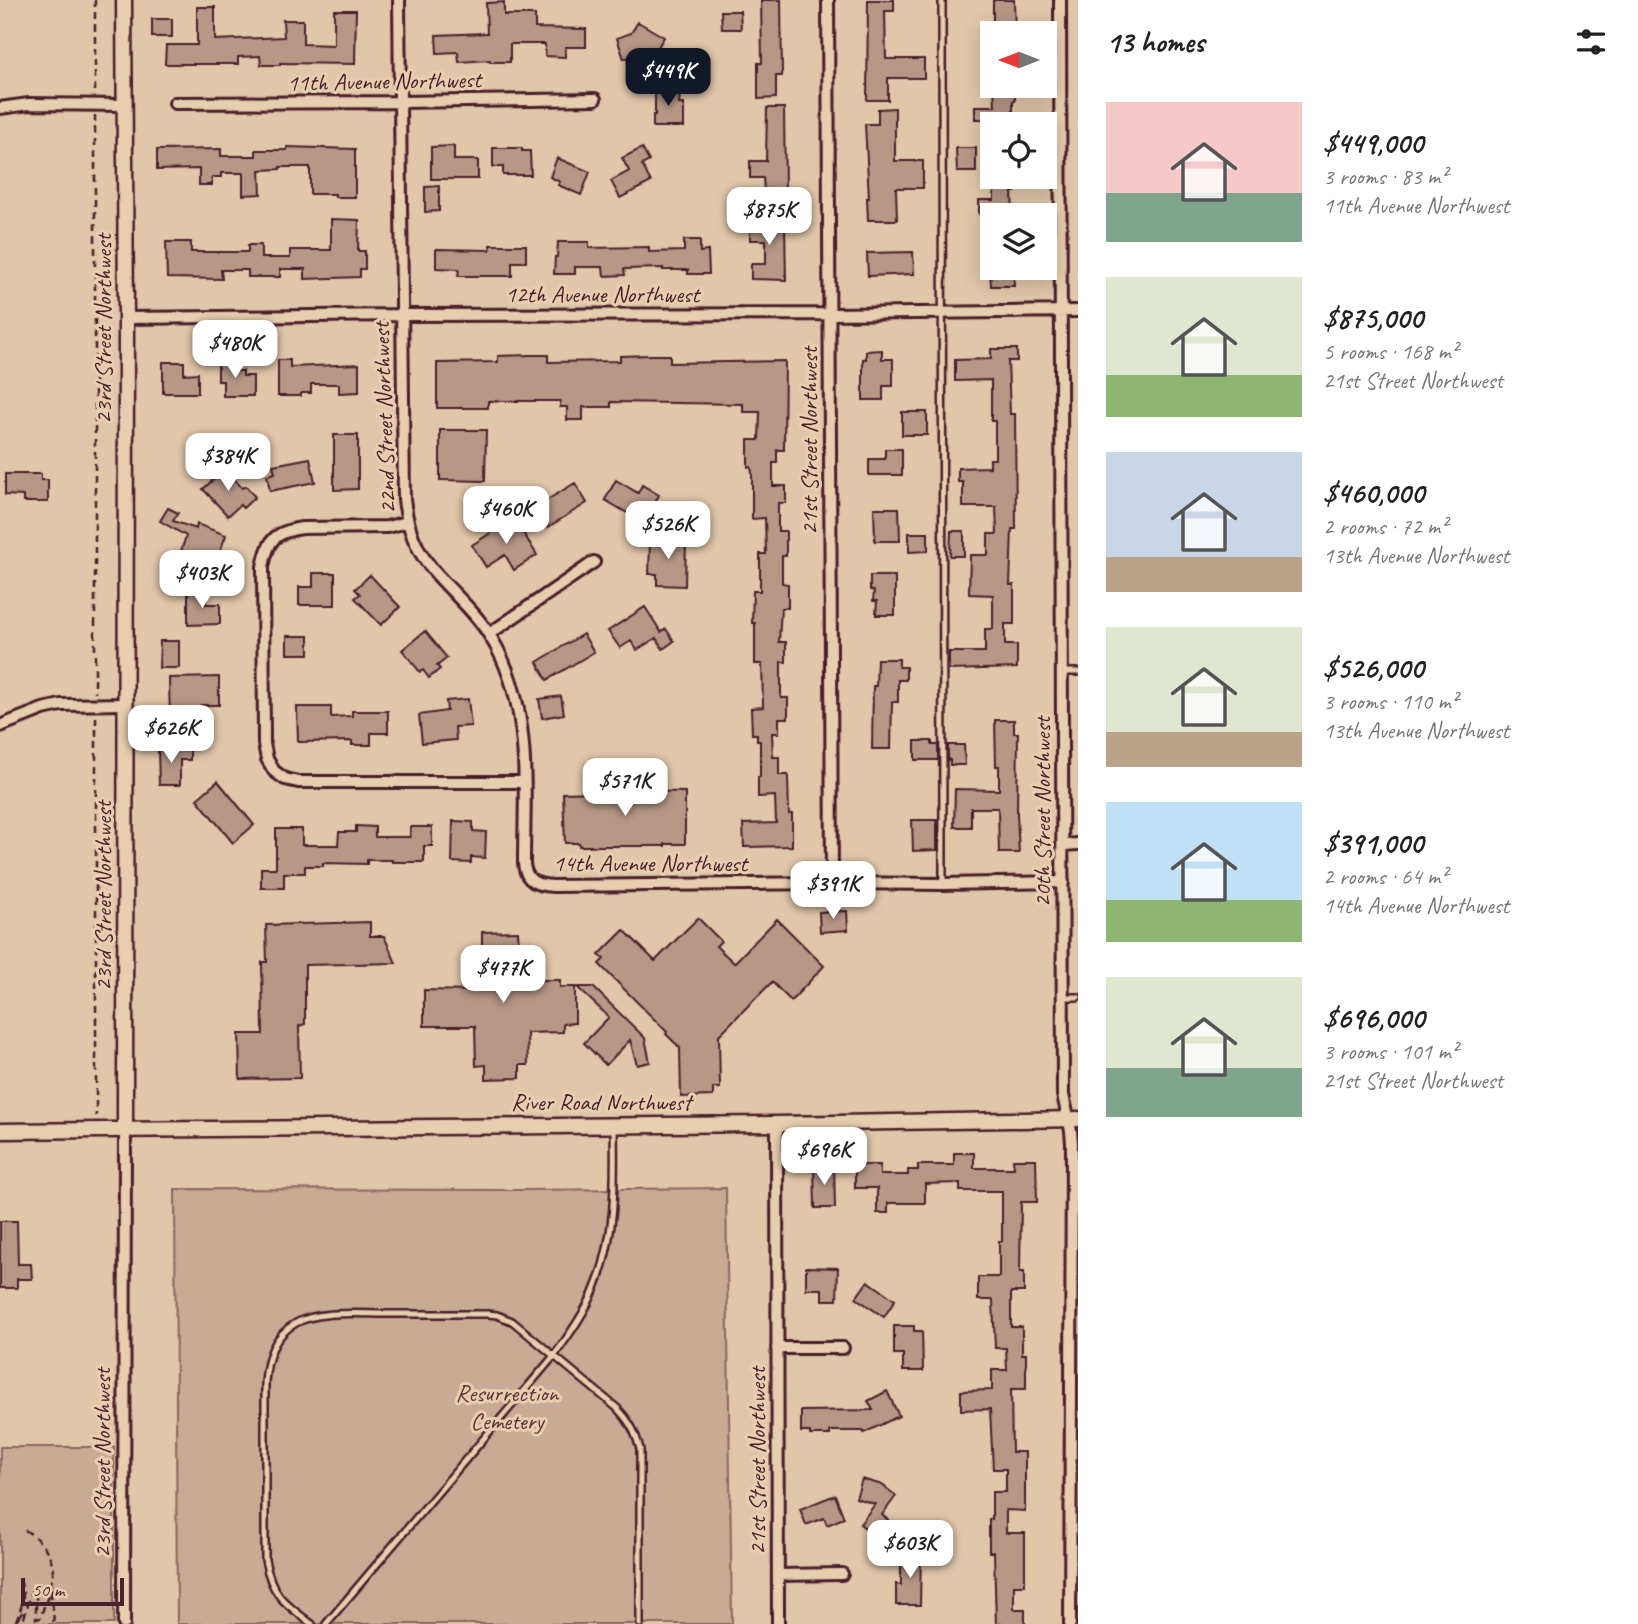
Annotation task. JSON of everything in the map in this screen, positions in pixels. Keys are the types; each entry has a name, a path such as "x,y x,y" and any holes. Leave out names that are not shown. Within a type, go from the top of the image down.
{"street":[{"name":"23rd Street Northwest","path":"124,0 124,1624"},
{"name":"22nd Street Northwest","path":"399,0 401,315 404,499 407,522 419,551 431,568 489,634 500,653 517,701 522,725 524,864 532,882"},
{"name":"21st Street Northwest","path":"828,0 832,883"},
{"name":"20th Street Northwest","path":"1060,0 1063,1095 1073,1119 1070,1624"},
{"name":"11th Avenue Northwest","path":"174,103 595,99"},
{"path":"0,108 29,104 124,105"},
{"name":"12th Avenue Northwest","path":"126,318 1078,312"},
{"path":"407,522 387,527 290,530 280,533 270,541 263,567 263,729 267,759 274,771 285,779 298,782 524,782"},
{"path":"489,634 594,562"},
{"path":"0,726 43,709 73,704 125,704"},
{"path":"1063,845 1078,845"},
{"name":"14th Avenue Northwest","path":"532,882 553,886 1063,882"},
{"name":"River Road Northwest","path":"0,1131 1073,1119"},
{"name":"21st Street Northwest","path":"777,1124 778,1624"},
{"name":"21st Street Northwest","path":"777,1348 843,1348"},
{"name":"21st Street Northwest","path":"778,1574 842,1574"}],"lane":[{"path":"942,0 943,884"},
{"path":"1063,672 1078,673"},
{"path":"1063,998 1078,997"},
{"path":"326,1624 571,1333 593,1294 608,1247 615,1173 614,1125"},
{"path":"312,1624 280,1598 272,1587 265,1560 266,1368 272,1348 285,1331 308,1317 488,1314 512,1321 617,1408 629,1421 636,1435 640,1449 640,1624"}],"path":[{"path":"94,0 96,1130"},
{"path":"19,1618 24,1618 32,1590 36,1590 36,1619 40,1618 53,1572 46,1548 25,1530"},
{"path":"15,1623 24,1602 20,1580"},
{"path":"50,1590 55,1589"},
{"path":"50,1590 55,1610 53,1624"},
{"path":"23,1611 19,1618 15,1623 23,1611"}],"green space":[{"name":"Resurrection Cemetery","path":"726,1188 732,1624 177,1624 175,1189"},
{"path":"0,1447 114,1447 114,1624 0,1624"}],"building":[{"path":"761,0 781,0 782,76 776,76 776,98 758,99 758,63 762,63"},
{"path":"868,0 894,0 894,11 885,11 886,59 924,59 924,78 888,78 888,100 867,100"},
{"path":"993,0 1014,0 1015,21 993,21"},
{"path":"504,2 504,15 535,15 535,28 586,29 586,47 565,47 565,57 545,56 545,44 510,44 510,62 459,62 458,52 437,53 436,35 487,33 486,3"},
{"path":"197,7 215,7 215,40 284,37 283,20 303,20 303,44 334,45 334,10 356,10 355,64 261,65 260,56 238,57 238,64 165,64 166,45 197,45"},
{"path":"721,11 740,11 741,29 722,29"},
{"path":"152,19 172,19 172,37 152,37"},
{"path":"638,22 664,37 650,60 639,54 624,59 617,38 631,33"},
{"path":"655,85 676,85 676,94 680,94 679,104 684,104 684,127 653,127"},
{"path":"995,98 1015,98 1013,112 980,112 980,119 975,119 975,106 995,106"},
{"path":"767,108 784,108 785,189 764,190 763,178 750,178 750,161 766,161"},
{"path":"895,108 895,161 923,161 923,188 896,188 897,220 868,220 865,124 878,124 878,109"},
{"path":"454,146 454,160 478,160 478,179 431,179 431,147"},
{"path":"287,147 355,149 355,197 310,194 310,167 260,170 261,194 243,195 243,173 221,173 221,177 212,177 212,185 199,185 199,169 157,170 157,150 221,149 221,156 256,156 256,150 287,150"},
{"path":"493,148 522,148 522,151 530,151 531,175 503,175 503,167 493,167"},
{"path":"642,148 649,161 642,165 651,182 620,198 611,181 629,171 622,158"},
{"path":"956,148 976,148 976,172 957,172"},
{"path":"557,158 590,172 581,195 558,185 560,182 550,177"},
{"path":"439,186 439,211 425,212 425,187"},
{"path":"994,189 1015,189 1015,192 1012,192 1012,203 980,203 979,214 979,200 994,200"},
{"path":"777,213 777,224 785,224 786,280 751,279 751,264 766,264 766,240 750,240 750,214"},
{"path":"331,219 359,220 358,251 365,251 365,269 360,269 360,277 305,279 305,269 280,269 280,277 248,277 248,270 221,270 222,279 167,278 166,242 191,242 191,252 248,252 248,245 261,245 261,258 290,258 290,250 331,250"},
{"path":"684,240 700,240 700,252 708,251 709,274 688,274 688,270 663,268 624,269 625,275 604,276 603,267 575,267 575,274 554,274 558,242 589,242 589,248 649,247 649,252 684,251"},
{"path":"490,245 526,245 526,262 512,262 512,276 458,276 459,269 436,268 436,249 490,250"},
{"path":"913,252 914,274 868,276 867,253"},
{"path":"991,280 1014,280 1014,286 991,286"},
{"path":"991,349 1017,349 1017,361 1008,361 1010,414 1015,414 1016,529 1012,529 1010,585 1014,585 1014,624 1005,624 1005,645 1017,645 1017,668 949,670 949,652 985,652 985,629 993,629 993,595 969,594 970,555 988,555 988,534 997,534 996,507 963,507 963,482 958,482 958,468 990,467 990,459 995,459 991,380 955,381 955,360 991,359"},
{"path":"882,350 882,359 893,359 893,386 883,386 883,400 863,400 863,359 866,359 866,351"},
{"path":"548,355 548,362 620,361 620,356 651,355 670,355 670,363 785,361 784,450 777,450 777,463 773,463 773,486 786,486 786,503 778,503 778,531 786,531 782,583 788,584 788,608 781,608 779,642 786,642 786,662 781,662 781,698 788,698 788,718 779,718 779,733 772,733 773,757 779,757 779,775 788,775 792,846 744,847 743,824 776,823 775,796 758,797 760,741 757,741 757,734 752,734 751,708 763,707 762,664 755,664 753,591 760,591 760,554 766,554 765,518 752,519 752,473 751,467 748,467 748,440 759,440 760,412 743,412 743,404 611,402 611,407 583,407 583,420 567,420 567,407 560,407 560,401 488,401 488,408 437,408 437,363 498,362 498,356"},
{"path":"278,360 290,360 290,367 359,364 359,392 339,393 339,384 311,384 311,393 278,396"},
{"path":"163,362 184,362 184,374 198,373 198,393 163,393"},
{"path":"218,362 237,362 237,371 243,371 243,376 253,376 253,396 223,396 223,381 218,381"},
{"path":"902,412 927,412 927,435 902,435"},
{"path":"440,430 486,430 485,481 440,480"},
{"path":"334,435 358,435 358,489 334,490"},
{"path":"885,449 902,449 902,475 869,475 869,459 885,459"},
{"path":"310,458 315,482 270,491 267,475 275,473 273,465"},
{"path":"225,469 242,488 246,486 255,497 228,516 203,489"},
{"path":"5,474 41,474 41,480 48,480 48,502 23,502 23,496 5,495"},
{"path":"616,480 638,493 642,485 659,495 644,523 605,500"},
{"path":"575,483 587,503 545,529 532,509"},
{"path":"168,508 178,513 173,521 196,529 197,524 226,535 209,570 182,560 185,552 181,551 186,536 160,521"},
{"path":"874,508 899,508 900,541 875,541"},
{"path":"514,518 537,555 514,570 505,555 486,567 472,545"},
{"path":"951,531 964,531 964,556 950,556"},
{"path":"909,533 928,533 928,551 909,552"},
{"path":"650,539 686,539 685,586 657,585 657,574 649,574"},
{"path":"313,573 335,573 335,605 299,605 299,587 313,587"},
{"path":"370,575 400,607 381,625 355,598 360,594 355,589"},
{"path":"870,576 895,576 895,615 876,615 877,601 873,601 874,591 870,590"},
{"path":"188,591 206,591 206,604 220,604 220,624 188,625"},
{"path":"645,607 661,632 666,629 674,641 663,649 656,638 637,650 631,641 620,648 608,631"},
{"path":"425,631 447,658 437,666 440,669 429,678 423,670 420,672 402,650"},
{"path":"583,634 594,652 547,680 537,662"},
{"path":"287,636 309,636 309,654 287,654"},
{"path":"160,641 179,641 179,668 159,668"},
{"path":"877,659 899,659 899,667 906,667 906,680 898,680 898,702 892,702 891,749 872,749 873,686 876,686"},
{"path":"219,677 219,705 201,705 202,718 191,718 191,723 170,723 169,678"},
{"path":"561,696 564,714 542,718 539,699"},
{"path":"468,699 471,726 455,727 456,740 422,743 419,715 447,711 446,701"},
{"path":"297,707 331,707 331,717 352,716 352,711 388,711 388,733 371,733 371,745 352,745 352,741 298,742"},
{"path":"995,720 1014,720 1014,733 1018,733 1019,853 999,853 998,808 971,808 971,827 954,827 955,789 999,790"},
{"path":"915,741 932,741 932,745 938,745 938,760 915,760"},
{"path":"948,745 964,745 965,765 950,765"},
{"path":"158,748 190,748 190,760 180,760 180,785 159,785"},
{"path":"218,781 254,825 233,843 197,799"},
{"path":"685,792 685,844 579,846 579,843 565,843 563,793"},
{"path":"912,820 937,820 937,850 913,851"},
{"path":"453,821 473,822 473,831 486,832 485,858 471,857 471,863 452,862"},
{"path":"356,826 375,827 375,837 410,837 410,827 432,827 432,846 424,846 424,862 367,860 367,864 323,863 323,866 305,866 305,873 284,873 284,888 261,888 261,868 276,868 276,829 302,829 302,845 338,845 339,832 356,832"},
{"path":"847,911 848,930 820,932 819,912"},
{"path":"698,918 721,941 716,946 734,963 777,919 824,966 791,1001 772,982 719,1035 720,1088 713,1088 713,1096 681,1097 680,1048 599,964 604,959 599,955 624,930 655,961"},
{"path":"370,922 370,936 384,936 396,963 305,965 305,1024 299,1026 300,1078 240,1079 239,1034 263,1034 262,962 267,962 266,925"},
{"path":"518,931 519,946 528,946 529,980 560,980 560,987 575,987 575,1023 563,1024 563,1032 527,1033 528,1065 520,1065 520,1078 486,1079 486,1065 476,1066 475,1026 424,1026 424,990 474,991 473,948 482,948 482,932"},
{"path":"577,987 593,987 645,1038 650,1062 637,1065 630,1040 606,1065 584,1043 609,1017"},
{"path":"954,1153 974,1153 974,1168 1014,1168 1013,1159 1036,1159 1037,1202 1021,1202 1020,1272 1024,1272 1024,1292 1011,1292 1011,1327 1022,1327 1022,1354 1026,1354 1026,1389 1011,1389 1012,1452 1025,1452 1025,1511 1006,1510 1006,1533 1025,1533 1025,1585 1014,1585 1014,1609 1025,1609 1025,1624 996,1624 994,1552 989,1552 989,1519 992,1519 992,1492 1006,1492 1006,1469 993,1469 990,1409 961,1410 961,1391 992,1390 992,1370 1007,1370 1006,1348 995,1348 993,1300 978,1300 978,1277 999,1277 1002,1191 960,1191 960,1183 925,1184 925,1203 888,1203 888,1213 877,1213 877,1188 855,1188 855,1165 880,1165 880,1175 908,1175 908,1170 918,1170 918,1165 954,1165"},
{"path":"814,1166 834,1166 835,1208 815,1208"},
{"path":"0,1221 17,1221 18,1264 31,1264 32,1279 17,1279 17,1288 0,1288"},
{"path":"806,1267 838,1268 837,1300 822,1300 822,1289 806,1289"},
{"path":"868,1281 895,1300 884,1317 856,1298"},
{"path":"894,1326 914,1326 914,1331 922,1331 923,1371 903,1371 903,1354 894,1354"},
{"path":"887,1391 899,1416 864,1433 830,1431 830,1435 810,1435 810,1432 801,1432 801,1411 873,1410 868,1401"},
{"path":"862,1479 882,1485 896,1496 882,1515 897,1527 884,1543 860,1524 875,1504 856,1498"},
{"path":"835,1495 844,1518 827,1525 824,1518 806,1525 800,1509"},
{"path":"901,1552 921,1552 920,1605 896,1605 896,1584 901,1585"}]}
